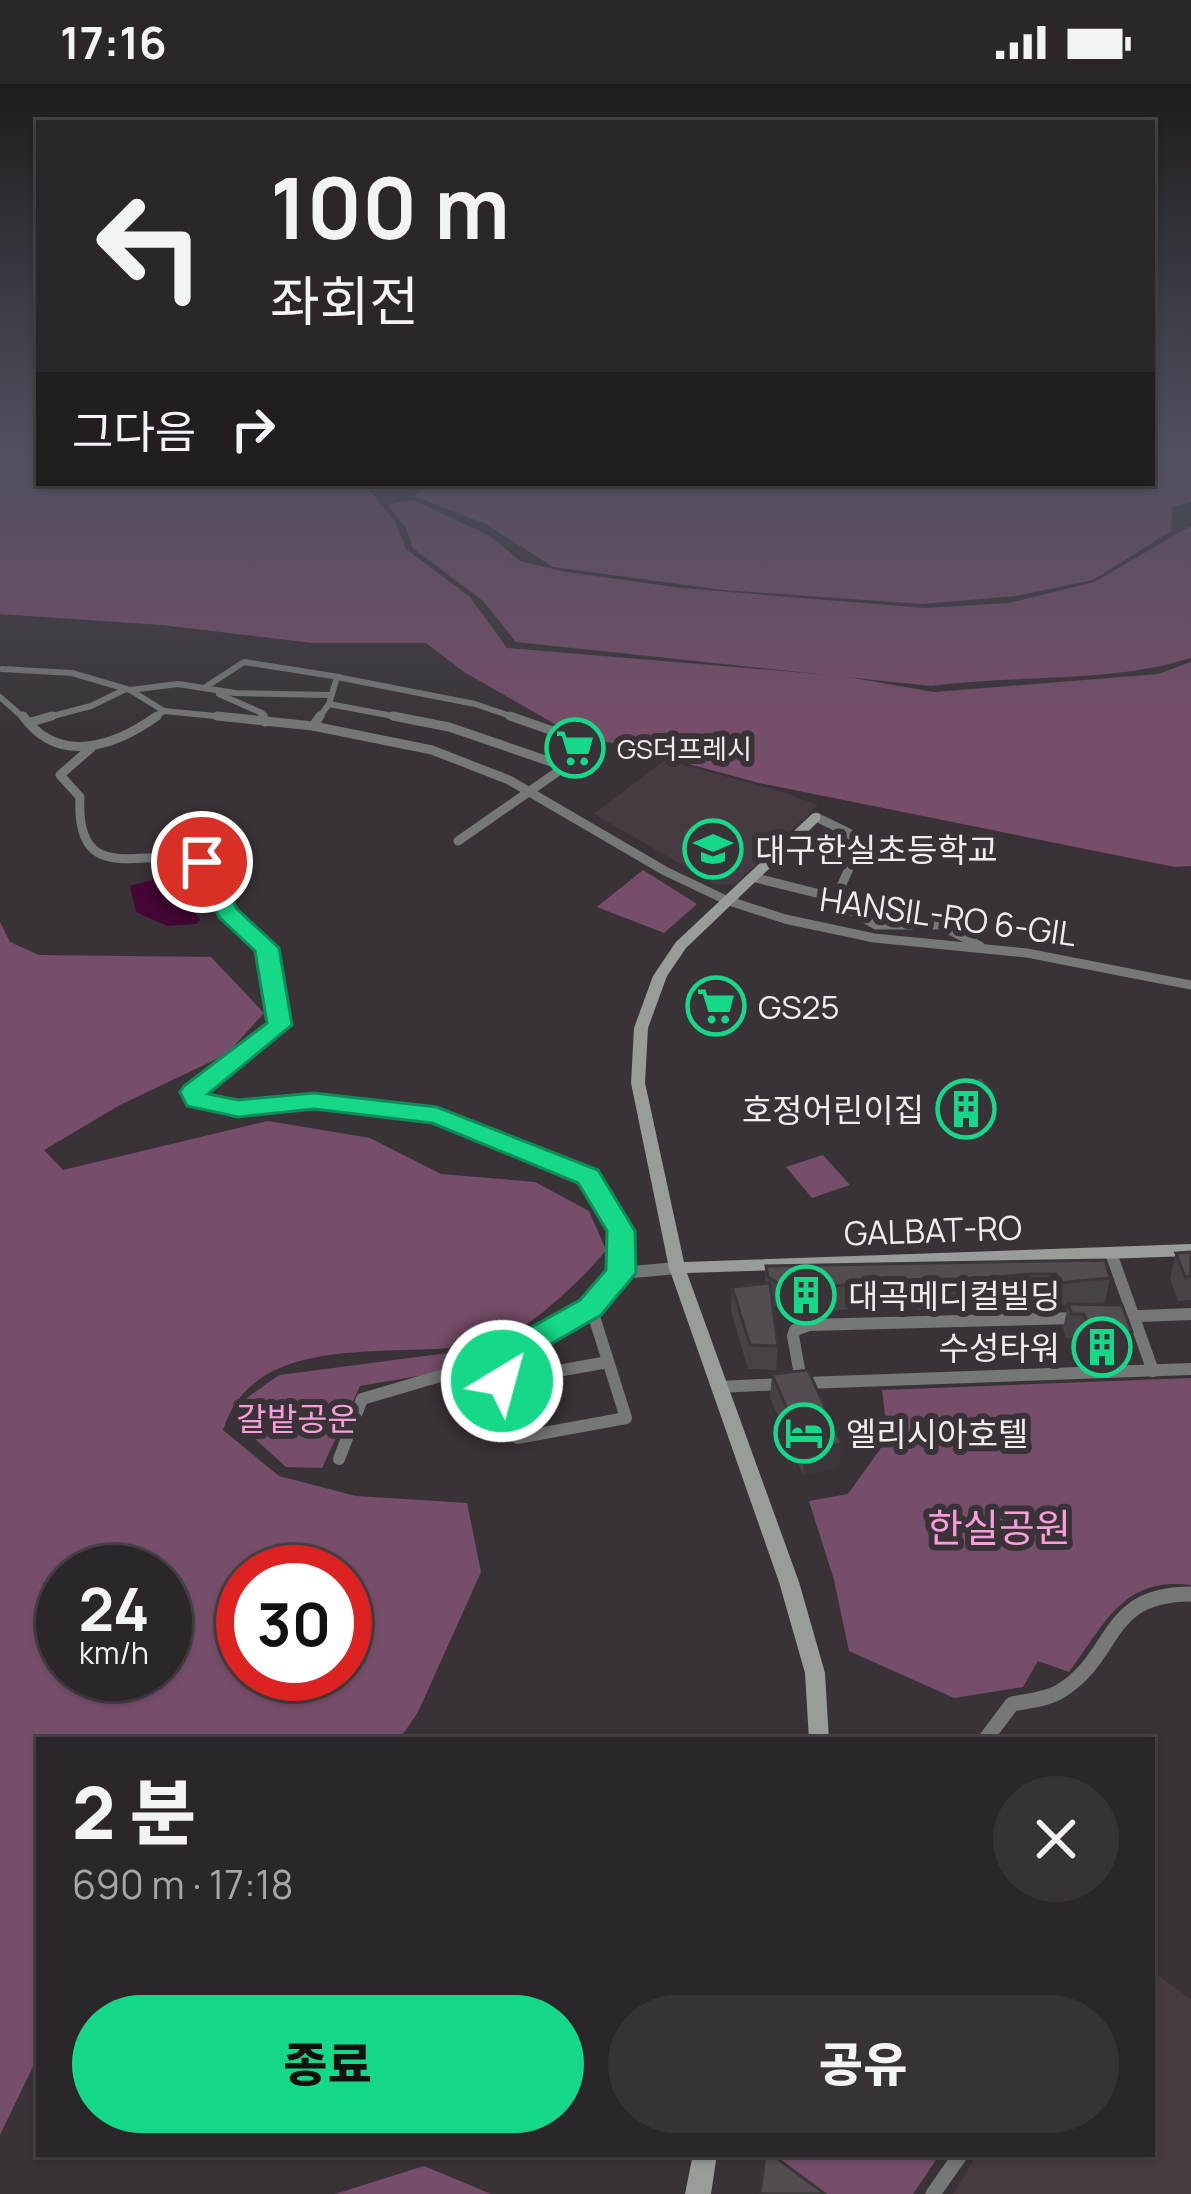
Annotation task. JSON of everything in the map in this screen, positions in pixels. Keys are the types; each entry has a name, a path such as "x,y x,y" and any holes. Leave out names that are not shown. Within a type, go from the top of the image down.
{"main road":[{"path":"816,817 681,945 659,976 640,1028 638,1083 677,1268 788,1582 815,1673 819,1737"},
{"name":"GALBAT-RO","path":"677,1268 1191,1250"},
{"path":"698,2194 704,2157"}],"street":[{"path":"210,688 244,662 461,700 587,743 586,752 458,842"},
{"name":"HANSIL-RO 6-GIL","path":"1,671 45,668 128,690 164,711 313,726 432,751 529,791 665,871 726,900 811,926 1083,962 1191,985"},
{"path":"313,726 339,677"},
{"path":"31,722 161,680 329,699 448,727 563,766"},
{"path":"210,688 262,713 265,722"},
{"path":"0,697 22,709 34,732 91,748 110,748 164,711"},
{"path":"91,748 60,776 80,797 78,833 83,847 95,854 146,861 195,857 227,912 267,948 280,1025 194,1092 196,1100 238,1108 314,1101 437,1115 588,1176 621,1231 621,1273 590,1307 496,1361 446,1381 362,1399 339,1459"},
{"path":"816,817 849,833 859,846 835,900"},
{"path":"752,877 835,900 889,934 928,922 968,937 982,948"},
{"path":"1112,1256 1153,1371"},
{"path":"621,1273 677,1268"},
{"path":"496,1361 518,1438 626,1418 590,1307"},
{"path":"802,1383 793,1336 795,1330 809,1325 1191,1314"},
{"path":"502,1381 608,1362"},
{"path":"719,1387 1191,1369"},
{"path":"987,1737 1012,1704 1055,1694 1085,1670 1130,1610 1160,1590 1191,1594"},
{"path":"933,2194 959,2157"}],"shaded area":[{"name":"대구한실초등학교","path":"665,760 818,805 734,885 715,884 594,814"},
{"path":"167,876 200,920 196,924 167,926 136,912 130,886"},
{"path":"1155,1973 1191,1999 1191,2194 953,2194 975,2157 1155,2157"}],"green space":[{"path":"0,539 402,539 406,549 470,597 507,648 842,676 934,692 1158,674 1191,662 1191,866 1175,867 759,783 567,731 464,672 426,643 312,643 161,625 0,614"},
{"path":"410,539 494,539 520,561 566,572 681,588 925,608 1009,603 1094,582 1168,539 1191,539 1191,658 1127,672 931,686 516,642 483,601 413,548"},
{"path":"510,539 1158,539 1093,580 1016,596 922,604 723,590 553,567"},
{"path":"643,870 697,904 664,933 597,907"},
{"path":"0,922 10,942 39,955 211,957 264,1013 227,1054 120,1105 44,1150 63,1170 268,1121 370,1138 441,1174 535,1182 589,1211 606,1250 570,1288 507,1337 459,1347 339,1354 301,1361 268,1374 241,1396 223,1430 279,1476 356,1496 467,1503 481,1572 418,1712 401,1737 36,1737 36,2060 0,2135"},
{"path":"823,1155 850,1185 812,1198 786,1167"},
{"name":"갈밭공운","path":"494,1347 447,1371 360,1386 322,1468 286,1467 234,1420 248,1397 279,1375"},
{"name":"한실공원","path":"1191,1378 1191,1585 1167,1584 1132,1596 1106,1621 1069,1672 1038,1661 1023,1687 954,1698 849,1651 834,1580 809,1501 848,1494 888,1438 882,1390"},
{"path":"763,2157 938,2157 913,2194 812,2194"},
{"path":"424,2166 491,2194 335,2194"}],"building":[{"path":"981,1077 997,1094 957,1106 941,1089"},
{"path":"1191,1252 1191,1276 1185,1277 1176,1253"},
{"path":"1105,1260 1110,1278 1058,1283 1056,1274 1031,1274 971,1279 973,1285 922,1286 920,1280 788,1289 768,1277 766,1266"},
{"path":"770,1283 778,1346 750,1345 732,1287"},
{"path":"1068,1304 1122,1305 1132,1332 1106,1338 1104,1332 1090,1332 1084,1314 1072,1314"},
{"path":"808,1370 842,1444 805,1451 772,1374"},
{"path":"765,2157 775,2157 825,2194 760,2194"}],"place":[{"name":"GS더프레시","path":"575,748"},
{"name":"대구한실초등학교","path":"713,849"},
{"name":"GS25","path":"716,1006"},
{"name":"호정어린이집","path":"966,1109"},
{"name":"대곡메디컬빌딩","path":"806,1295"},
{"name":"수성타워","path":"1102,1347"},
{"name":"엘리시아호텔","path":"804,1433"}],"route":[{"path":"202,862 227,912 267,948 280,1025 194,1092 196,1100 238,1108 314,1101 437,1115 588,1176 621,1231 621,1273 590,1307 496,1361 502,1381"}]}
